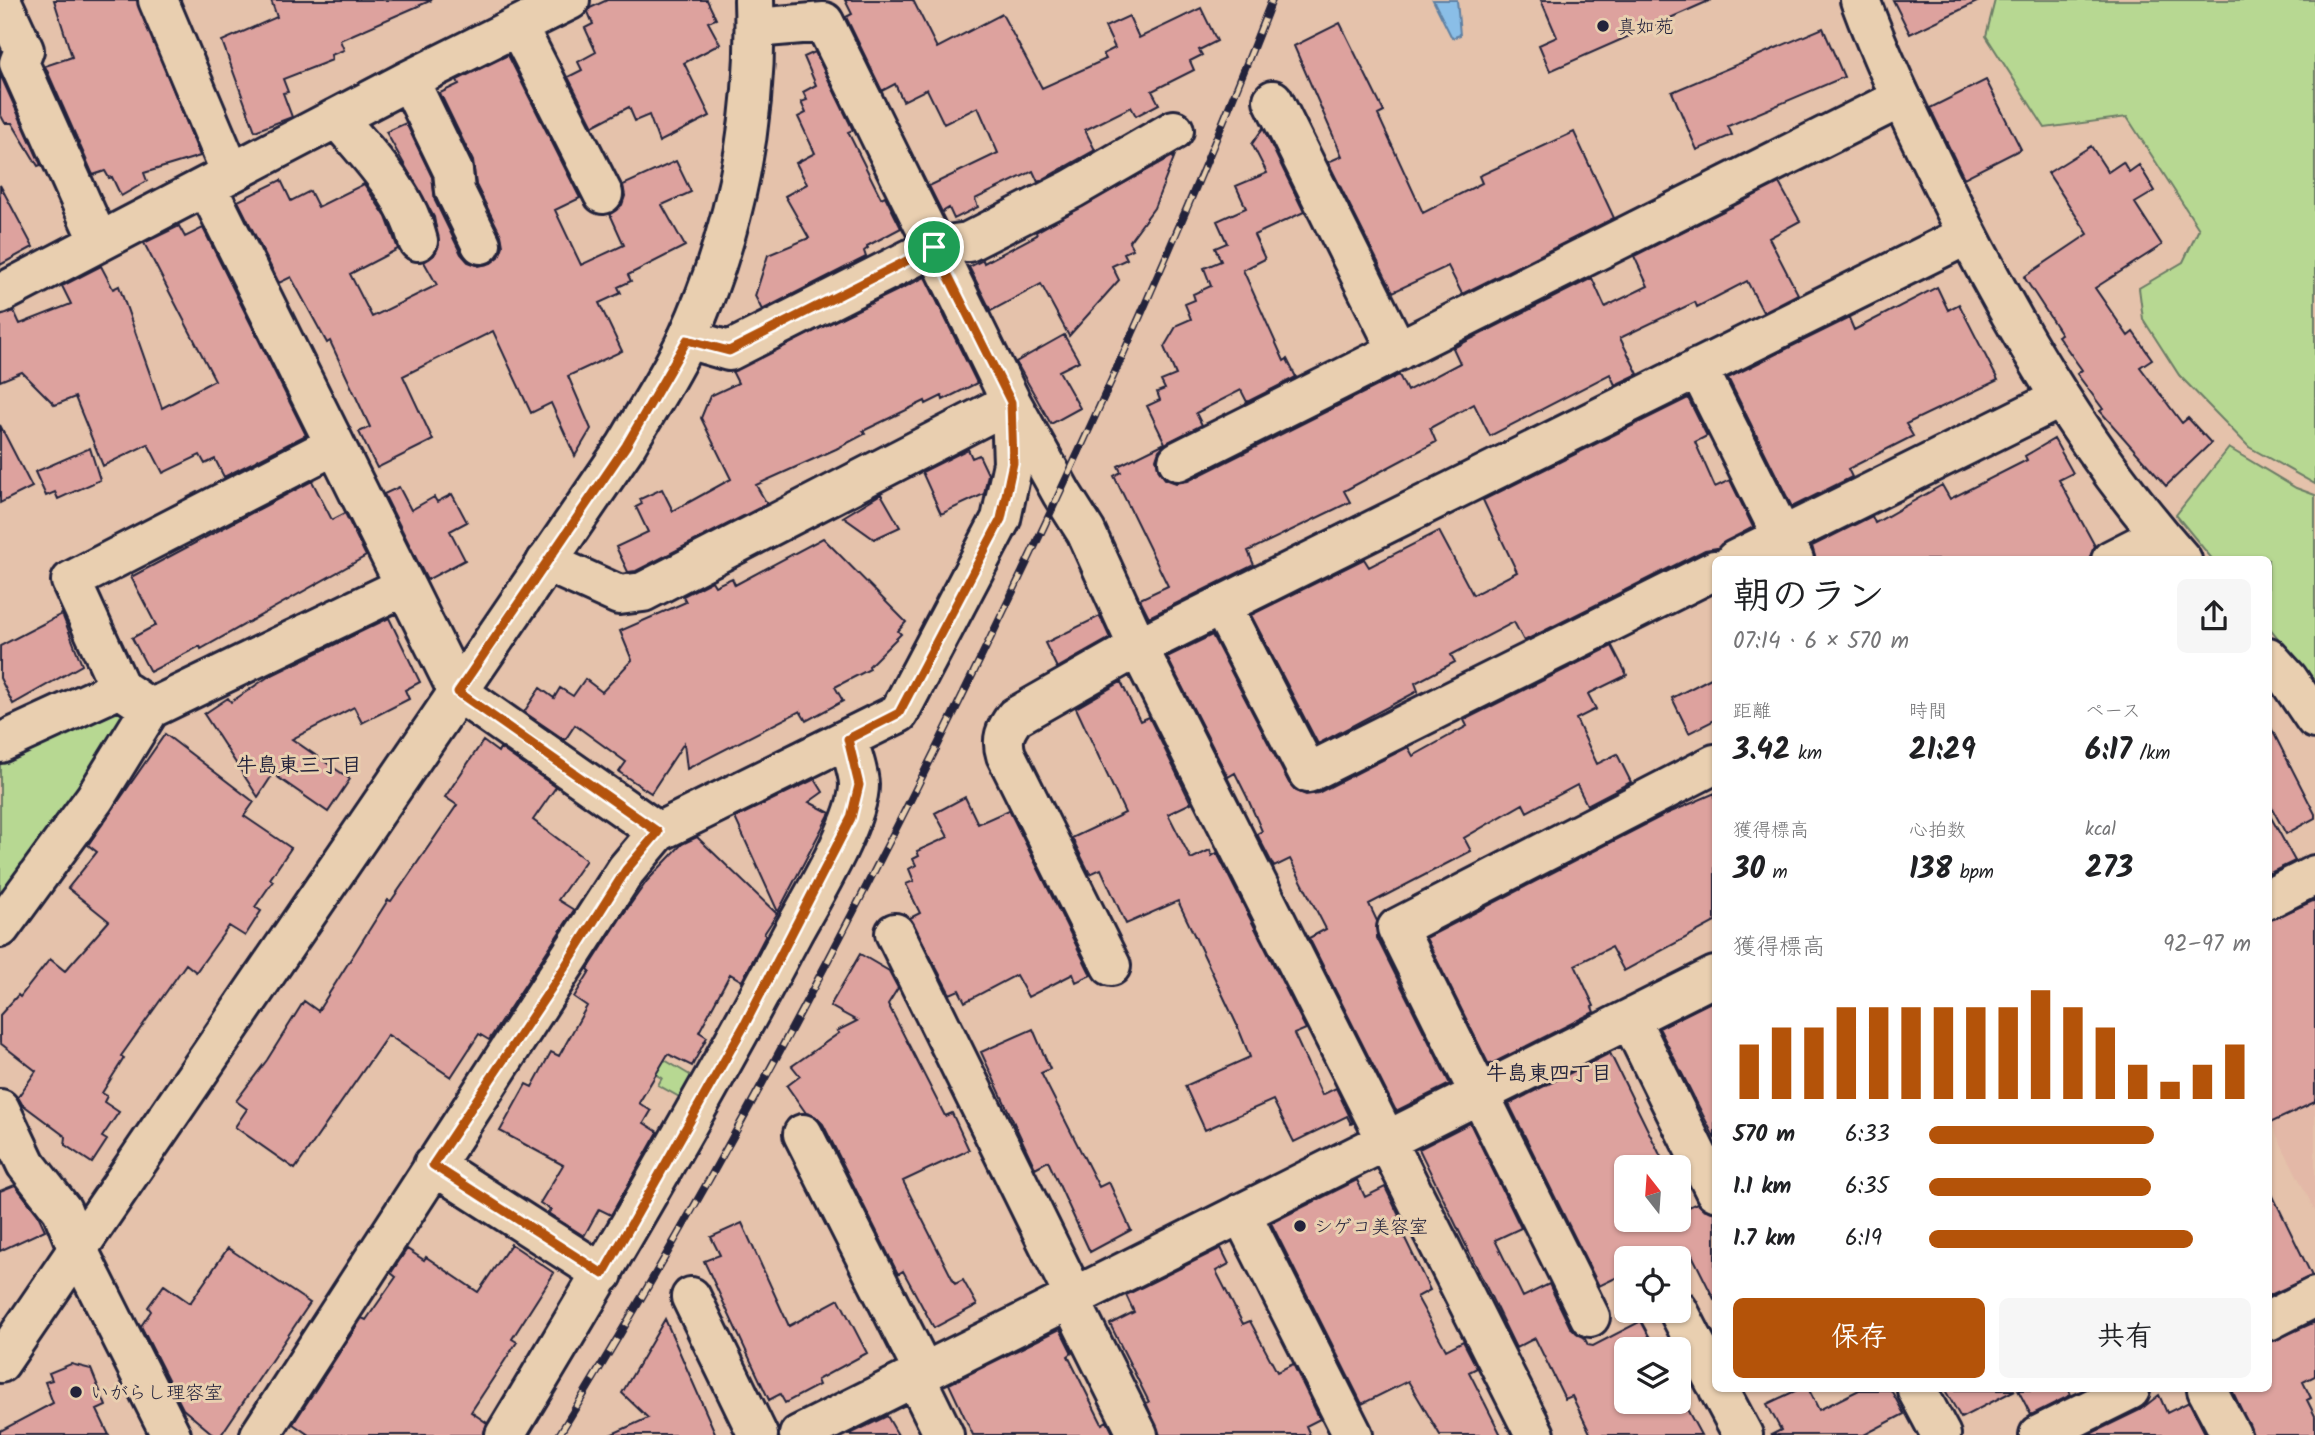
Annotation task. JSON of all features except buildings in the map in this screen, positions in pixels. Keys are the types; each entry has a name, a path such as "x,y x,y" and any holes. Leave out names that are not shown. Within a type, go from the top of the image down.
{"street":[{"path":"1,0 24,50 19,63 99,242"},
{"path":"158,0 219,180 333,446 458,692 658,832"},
{"path":"0,294 409,80 570,0"},
{"path":"1860,0 1901,98 1968,236 2059,399 2171,548 2131,556"},
{"path":"0,1363 626,446 687,340 714,268 737,193 754,84 755,14 824,22 1011,402 1086,532 1138,647 1535,1435"},
{"path":"518,27 603,194"},
{"path":"409,80 453,171 455,191 481,244"},
{"path":"1178,461 1901,98"},
{"path":"1273,100 1398,351"},
{"path":"337,118 400,199 412,218 418,242"},
{"path":"687,340 729,351 934,247 968,242 1072,189 1174,130"},
{"path":"1111,966 1002,743 1015,717 1138,647 1968,236"},
{"path":"1698,368 1788,548"},
{"path":"1753,556 1788,548 2059,399"},
{"path":"546,562 619,595 643,592 1011,402"},
{"path":"260,1435 626,870 658,832 899,713 1001,519 1013,463 1011,402"},
{"path":"135,698 71,581 333,446"},
{"path":"1222,607 1308,773 1712,571"},
{"path":"0,743 135,698 405,586"},
{"path":"2275,675 2315,719"},
{"path":"0,928 95,798 135,698"},
{"path":"505,1435 603,1274 744,1026 851,818 859,785 848,739"},
{"path":"1590,1317 1396,928 1712,766"},
{"path":"2272,897 2315,875"},
{"path":"895,933 1138,1435"},
{"path":"799,1435 1241,1213 1389,1142 1712,978"},
{"path":"1630,1019 1712,1186"},
{"path":"0,1109 26,1164 62,1210 78,1250 171,1435"},
{"path":"803,1134 920,1376 944,1435"},
{"path":"433,1165 603,1274"},
{"path":"1241,1213 1353,1435"},
{"path":"691,1297 758,1435"},
{"path":"2272,1319 2315,1297"},
{"path":"1685,1323 1712,1375"},
{"path":"1720,1392 1742,1435"},
{"path":"1918,1392 1941,1435"},
{"path":"2039,1435 2120,1392"},
{"path":"2208,1392 2231,1435"}],"shaded area":[{"path":"2315,978 2315,1211 2272,1126 2272,1106"}],"green space":[{"path":"1995,0 2315,0 2315,484 2249,447 2179,375 2143,319 2139,288 2183,262 2199,229 2127,117 2045,128 1986,36"},
{"path":"2229,448 2296,488 2315,495 2315,683 2272,631 2272,556 2210,556 2176,515"},
{"path":"112,706 128,712 0,913 0,762"},
{"path":"631,1040 695,1078 683,1099 658,1085 662,1078 622,1056"}],"water":[{"path":"1433,0 1457,0 1460,35 1452,38"}],"railway":[{"path":"559,1435 614,1345 771,1068 917,787 1006,607 1126,349 1272,0"}],"place":[{"name":"真如苑","path":"1603,26"},
{"name":"シゲコ美容室","path":"1300,1226"},
{"name":"いがらし理容室","path":"76,1392"}],"district":[{"name":"牛島東三丁目","path":"299,765"},
{"name":"牛島東四丁目","path":"1549,1073"}],"route":[{"path":"934,247 1011,402 1013,463 1001,519 899,713 848,739 859,785 851,818 744,1026 603,1274 433,1165 556,981 626,870 658,832 458,692 626,446 687,340 729,351 934,247"}]}
